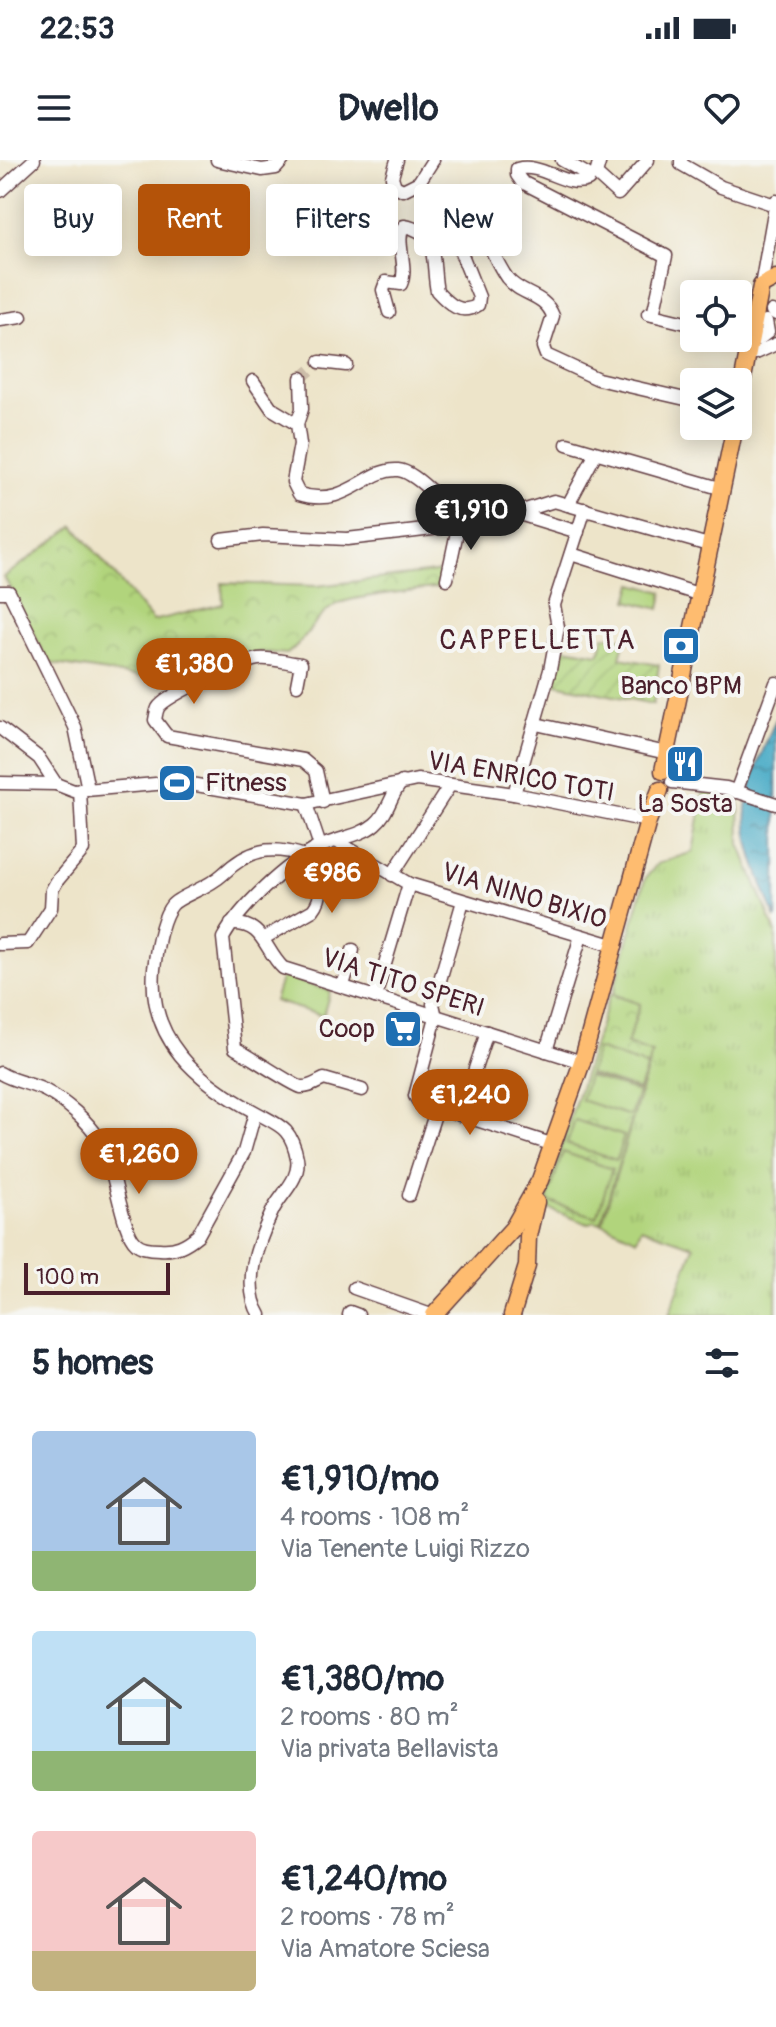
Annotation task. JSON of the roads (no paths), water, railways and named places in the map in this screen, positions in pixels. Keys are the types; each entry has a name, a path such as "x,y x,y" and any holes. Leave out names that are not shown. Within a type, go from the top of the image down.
{"main road":[{"path":"752,339 768,315 771,283"},
{"path":"432,1315 520,1232 554,1145 616,946 648,821 665,781 667,753 732,440"},
{"path":"512,1315 527,1266 520,1232"}],"street":[{"path":"0,191 34,160"},
{"path":"217,160 262,170 276,168 283,160"},
{"path":"397,160 392,177 395,186 403,190 419,182 433,160"},
{"path":"562,160 587,174 588,180 574,182 529,167 517,169 517,175 522,182 666,256 651,315 680,322"},
{"path":"600,160 596,174 618,194 648,160"},
{"path":"681,160 681,164 721,187 776,203 765,260 771,283"},
{"path":"389,312 383,290 386,282 401,284 404,277 400,235 404,226 417,230 432,243 437,291 459,310 470,311 478,305 479,297 444,210 451,206 465,211 474,220 508,279 549,305 553,316 543,347 546,355 555,362 598,379 680,398"},
{"path":"765,260 776,269"},
{"path":"0,320 21,317"},
{"path":"752,341 776,344"},
{"path":"320,362 346,365"},
{"path":"301,378 302,409 297,424 300,444 293,482 299,494 344,495 388,471 401,470 455,509 460,518 447,579"},
{"path":"253,381 267,404 297,424"},
{"path":"567,444 723,489"},
{"path":"568,505 596,453"},
{"path":"221,540 263,535 347,539 440,528 460,518 516,513 554,501 712,546"},
{"path":"514,794 536,724 558,627 554,605 585,509"},
{"path":"516,513 578,532"},
{"path":"571,554 701,595"},
{"path":"0,592 9,592 75,727 84,790 83,850 80,858 57,881 52,890 51,908 28,943 0,944"},
{"path":"297,685 301,664 259,658 220,671 206,682 172,695 158,707 155,720 167,736 303,760 316,771 323,802"},
{"path":"736,793 776,683"},
{"path":"536,724 667,753"},
{"path":"0,728 39,758 56,784"},
{"path":"665,781 706,784 776,804"},
{"name":"VIA ENRICO TOTI","path":"0,783 56,784 84,790 179,782 306,804 402,782 514,794 648,821"},
{"path":"362,1090 324,1079 306,1087 296,1086 272,1068 235,1048 223,938 246,905 313,850 373,826 382,818 402,782"},
{"path":"392,875 450,785"},
{"path":"231,924 245,923 264,938 313,910 319,903 322,893 306,804"},
{"name":"VIA NINO BIXIO","path":"336,841 409,884 616,946"},
{"path":"260,1315 250,1296 250,1277 273,1210 292,1184 298,1162 290,1136 278,1122 255,1113 195,1072 170,1045 158,1015 153,986 155,961 170,906 180,898 210,886 241,857 257,851 313,850"},
{"path":"375,997 409,884"},
{"path":"463,901 433,1004 436,1017 415,1096 418,1101 437,1108 554,1145"},
{"path":"546,1051 581,936"},
{"name":"VIA TITO SPERI","path":"264,938 271,957 283,968 582,1062"},
{"path":"343,986 353,950"},
{"path":"460,1115 487,1032"},
{"path":"0,1073 44,1090 71,1107 99,1139 112,1164 127,1228 136,1243 149,1249 170,1250 187,1244 198,1235 244,1152 255,1113"},
{"path":"409,1195 437,1108"},
{"path":"354,1288 432,1315"},
{"path":"349,1315 358,1315"}],"water":[{"path":"776,719 776,919 754,861 746,819 753,777"}],"tunnel":[{"path":"301,378 320,362"}],"place":[{"name":"Banco BPM","path":"681,646"},
{"name":"La Sosta","path":"685,764"},
{"name":"Fitness","path":"177,783"},
{"name":"Coop","path":"403,1029"}],"district":[{"name":"CAPPELLETTA","path":"538,640"}]}
